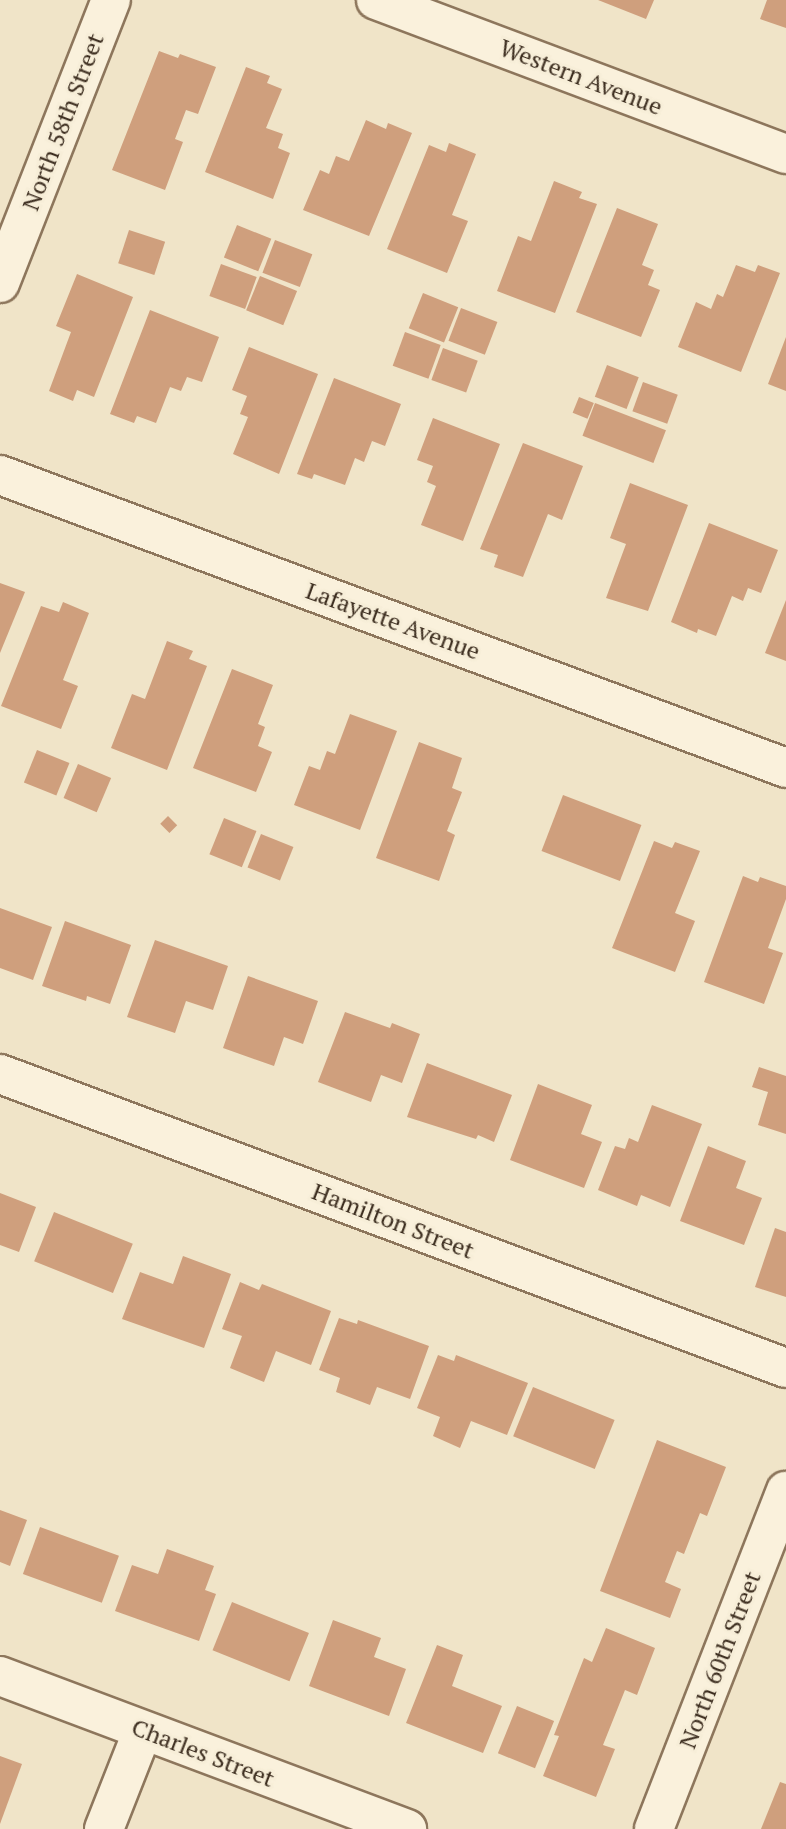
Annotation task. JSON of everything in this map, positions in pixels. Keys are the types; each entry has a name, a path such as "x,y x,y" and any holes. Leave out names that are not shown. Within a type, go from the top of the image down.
{"street":[{"name":"North 58th Street","path":"0,283 111,0"},
{"name":"Western Avenue","path":"376,0 451,13 786,154"},
{"name":"Lafayette Avenue","path":"0,475 786,768"},
{"name":"Hamilton Street","path":"0,1074 786,1368"},
{"name":"North 60th Street","path":"654,1829 786,1491"},
{"name":"Charles Street","path":"0,1676 407,1829"},
{"path":"104,1829 143,1730"}],"building":[{"path":"598,0 654,0 646,19"},
{"path":"767,0 786,0 786,28 760,19"},
{"path":"159,51 178,58 180,54 216,67 198,114 186,110 175,139 183,142 165,190 112,170"},
{"path":"246,67 270,76 267,83 282,89 266,128 283,134 278,148 290,153 273,199 205,172"},
{"path":"366,120 386,129 388,123 412,133 369,236 303,210 320,170 329,174 336,156 349,161"},
{"path":"449,143 476,154 452,215 468,221 447,273 387,249 429,145 446,152"},
{"path":"554,181 582,192 579,198 597,204 555,313 497,291 518,236 531,241"},
{"path":"617,208 658,224 642,265 654,270 648,285 660,290 641,337 576,312"},
{"path":"237,225 271,239 258,271 224,257"},
{"path":"129,230 165,242 154,275 118,263"},
{"path":"275,240 312,254 300,287 262,273"},
{"path":"221,264 257,277 245,309 209,296"},
{"path":"736,265 755,272 758,265 780,273 741,372 678,347 696,302 711,309 717,294 723,297"},
{"path":"77,274 133,297 94,397 77,390 73,401 49,391 71,332 56,326"},
{"path":"260,276 297,291 283,325 246,310"},
{"path":"423,293 458,307 444,342 409,328"},
{"path":"461,308 497,322 485,355 448,341"},
{"path":"150,310 219,337 202,382 187,377 181,391 170,387 156,423 137,416 134,423 110,414"},
{"path":"405,332 441,345 428,379 393,366"},
{"path":"786,337 786,391 768,384"},
{"path":"249,347 318,374 279,474 233,454 248,417 240,414 247,396 232,390"},
{"path":"443,348 478,361 466,393 431,380"},
{"path":"607,365 639,377 627,409 595,397"},
{"path":"334,378 401,404 385,446 372,441 364,462 355,458 345,485 314,474 312,479 297,474"},
{"path":"643,382 678,395 667,424 632,411"},
{"path":"579,397 594,403 587,419 573,413"},
{"path":"595,403 666,430 653,463 582,436"},
{"path":"433,418 500,444 463,541 421,525 436,486 427,482 433,466 417,460"},
{"path":"523,443 583,466 562,520 548,514 523,577 494,567 498,555 480,549"},
{"path":"630,483 688,505 648,611 606,598 626,544 610,538"},
{"path":"709,523 778,550 761,593 748,588 743,601 732,596 716,636 698,629 697,633 671,622"},
{"path":"0,583 25,592 0,653"},
{"path":"786,600 786,661 765,653"},
{"path":"63,602 89,613 63,680 78,686 61,729 1,706 41,606 59,612"},
{"path":"167,641 193,651 189,659 207,666 167,770 111,748 132,694 145,699"},
{"path":"232,669 273,685 258,724 265,727 258,746 272,752 256,792 193,768"},
{"path":"350,714 397,731 360,830 294,805 309,766 320,770 327,751 335,754"},
{"path":"419,742 462,758 452,788 462,792 447,831 455,835 439,881 376,858"},
{"path":"37,750 69,763 56,796 24,782"},
{"path":"78,764 111,778 97,812 64,798"},
{"path":"563,795 641,825 620,881 541,851"},
{"path":"168,816 177,825 169,833 160,824"},
{"path":"224,818 256,831 242,867 209,854"},
{"path":"261,834 293,847 280,880 248,867"},
{"path":"654,841 672,848 675,842 700,851 675,913 695,921 675,972 612,948"},
{"path":"743,876 758,882 760,877 786,886 786,899 768,948 783,953 764,1004 704,982"},
{"path":"0,908 52,927 33,980 0,968"},
{"path":"65,921 131,945 110,1004 87,996 86,1001 42,986"},
{"path":"155,940 228,966 213,1010 186,1001 175,1033 127,1017"},
{"path":"248,976 318,1001 303,1044 284,1037 274,1066 223,1048"},
{"path":"345,1012 390,1028 392,1023 420,1034 402,1083 381,1075 371,1102 318,1082"},
{"path":"427,1063 512,1095 494,1142 478,1135 476,1139 407,1117"},
{"path":"759,1067 786,1076 786,1134 758,1125 768,1092 752,1087"},
{"path":"538,1084 592,1105 581,1134 602,1142 584,1188 510,1160"},
{"path":"652,1105 702,1124 670,1207 641,1195 637,1206 598,1190 615,1146 625,1149 629,1138 638,1142"},
{"path":"708,1146 746,1161 736,1188 762,1198 744,1245 680,1221"},
{"path":"0,1193 36,1207 19,1252 0,1245"},
{"path":"54,1212 133,1244 113,1293 34,1261"},
{"path":"775,1228 786,1232 786,1297 755,1287"},
{"path":"183,1256 231,1274 204,1348 122,1319 140,1272 173,1284"},
{"path":"240,1282 259,1290 262,1284 331,1311 311,1365 276,1351 264,1382 230,1368 242,1336 222,1329"},
{"path":"339,1318 357,1324 358,1320 429,1346 410,1399 377,1387 370,1405 336,1392 340,1378 319,1370"},
{"path":"438,1355 454,1361 456,1355 528,1383 507,1435 471,1421 460,1448 433,1436 440,1417 417,1408"},
{"path":"533,1387 615,1420 595,1469 513,1436"},
{"path":"657,1440 726,1467 707,1516 700,1513 684,1554 677,1551 665,1582 681,1589 670,1618 600,1591"},
{"path":"0,1510 27,1520 10,1566 0,1562"},
{"path":"40,1527 119,1556 102,1603 23,1574"},
{"path":"167,1549 214,1566 205,1590 216,1594 199,1641 115,1611 132,1565 158,1574"},
{"path":"232,1602 309,1633 289,1681 213,1650"},
{"path":"333,1620 381,1638 374,1657 406,1669 389,1716 309,1686"},
{"path":"606,1628 655,1648 637,1695 625,1690 603,1745 615,1749 596,1797 543,1776 559,1736 554,1735 584,1658 592,1662"},
{"path":"437,1645 463,1655 452,1686 502,1706 483,1753 406,1723"},
{"path":"517,1706 554,1721 535,1768 498,1753"},
{"path":"0,1756 22,1764 0,1824"},
{"path":"780,1782 786,1784 786,1829 761,1829"}]}
